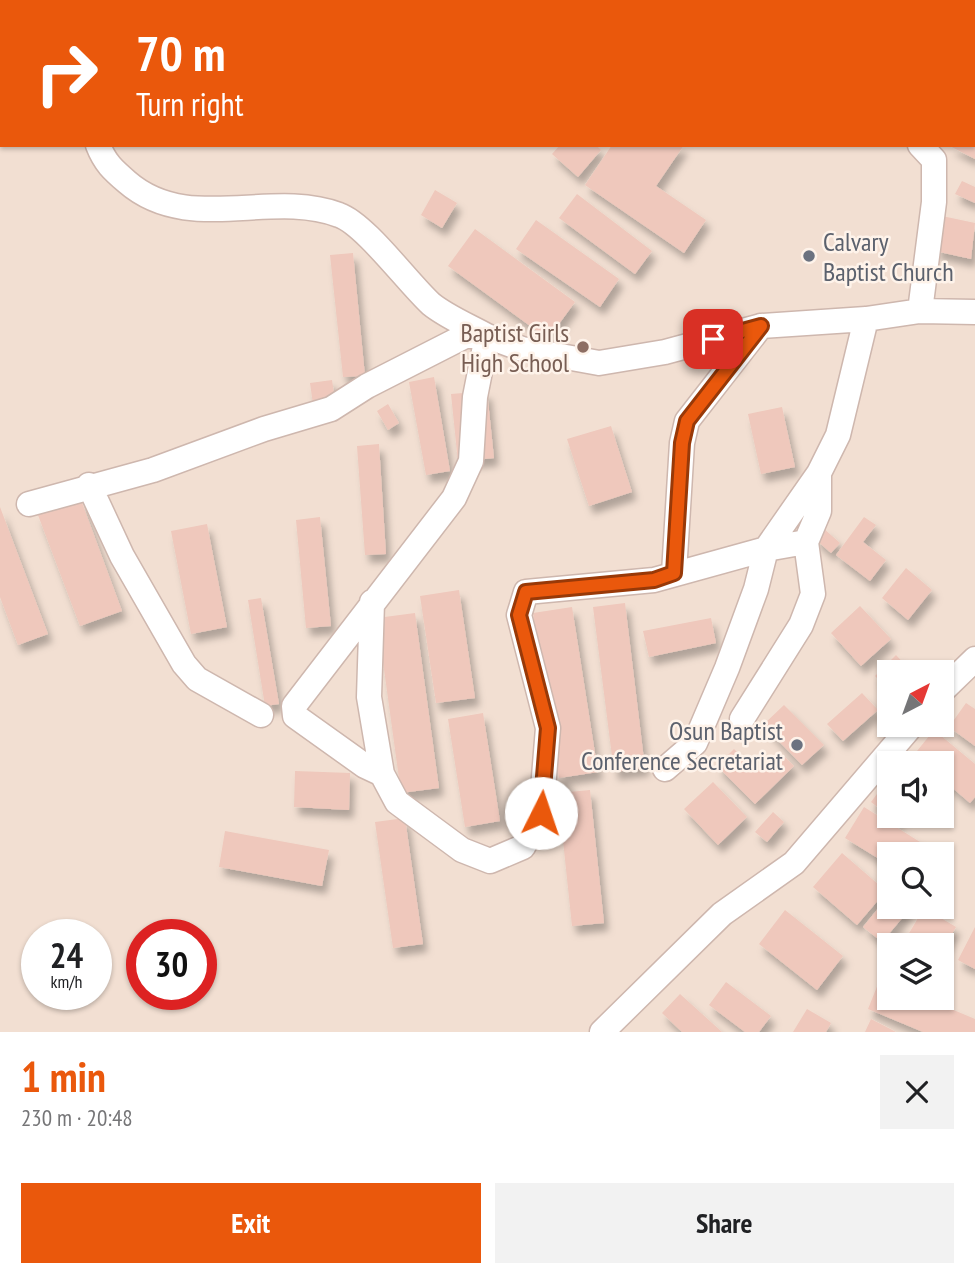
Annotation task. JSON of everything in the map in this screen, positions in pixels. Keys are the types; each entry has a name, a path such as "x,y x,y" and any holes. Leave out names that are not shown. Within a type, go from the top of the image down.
{"street":[{"path":"99,147 105,164 139,193 185,210 305,207 341,215 374,244 433,305 487,336 522,349 600,363 665,352 761,326 866,319 920,312 975,312"},
{"path":"920,312 934,202 934,160 922,147"},
{"path":"665,769 695,743 727,668 756,589 766,549 819,473 838,435 866,319"},
{"path":"674,573 682,443 687,421 761,326"},
{"path":"29,504 89,485 153,470 264,429 331,410 367,386 435,349 465,336 487,336"},
{"path":"383,774 365,766 295,716 294,706 454,498 471,461 475,397 487,336"},
{"path":"742,719 801,625 813,594 806,542 819,511 819,473"},
{"path":"89,485 122,556 184,664 197,679 261,715"},
{"path":"372,602 369,697 383,774 397,802 462,850 490,861 523,846 541,813 548,728 519,615 526,592 654,580 766,549 806,542"},
{"path":"954,679 975,659"},
{"path":"602,1032 722,914 794,863 902,737"}],"shaded area":[{"path":"0,147 975,147 975,1032 0,1032"}],"building":[{"path":"558,147 598,147 601,150 578,177 552,154"},
{"path":"611,147 683,147 656,186 706,220 684,253 585,185"},
{"path":"952,147 975,147 975,159"},
{"path":"962,181 975,187 975,203 955,194"},
{"path":"435,190 457,203 442,228 421,215"},
{"path":"577,194 652,251 635,274 559,218"},
{"path":"942,216 975,223 971,259 935,251"},
{"path":"536,220 619,279 600,307 516,249"},
{"path":"475,229 575,302 548,339 448,266"},
{"path":"353,253 365,376 343,377 330,255"},
{"path":"434,377 450,471 426,475 409,382"},
{"path":"332,380 335,400 313,404 310,383"},
{"path":"487,391 494,458 458,462 451,394"},
{"path":"388,404 399,423 388,430 377,411"},
{"path":"782,407 795,467 761,474 748,414"},
{"path":"611,426 632,492 589,506 567,439"},
{"path":"379,444 386,554 365,555 357,446"},
{"path":"81,500 122,611 80,626 38,515"},
{"path":"0,507 48,634 18,645 0,597"},
{"path":"320,517 331,626 306,628 296,520"},
{"path":"864,517 876,525 863,542 886,560 870,581 836,555"},
{"path":"207,524 227,627 191,634 171,531"},
{"path":"823,528 840,543 831,553 814,538"},
{"path":"906,568 932,590 908,620 882,598"},
{"path":"459,590 475,698 436,703 420,596"},
{"path":"261,598 279,704 265,706 248,600"},
{"path":"625,603 645,768 614,772 593,607"},
{"path":"860,606 891,639 861,666 831,633"},
{"path":"572,607 598,772 559,778 533,613"},
{"path":"415,613 439,788 401,793 377,618"},
{"path":"711,618 716,643 649,657 643,631"},
{"path":"862,693 877,709 843,741 827,724"},
{"path":"966,703 975,709 975,746 954,731 954,720"},
{"path":"784,705 824,745 802,765 763,725"},
{"path":"483,713 500,821 465,827 448,719"},
{"path":"928,737 942,737 975,764 975,797 970,803 954,789 954,751 917,751"},
{"path":"734,749 757,772 779,751 794,766 755,804 717,766"},
{"path":"295,771 350,773 349,810 294,807"},
{"path":"713,782 747,817 718,845 684,809"},
{"path":"590,790 604,923 572,926 558,793"},
{"path":"877,794 877,807 871,802"},
{"path":"864,807 877,815 877,828 898,828 920,842 877,842 877,858 845,838"},
{"path":"773,812 784,822 767,842 755,832"},
{"path":"405,818 423,944 393,948 375,822"},
{"path":"225,831 329,850 322,886 219,867"},
{"path":"842,853 877,883 877,902 857,925 813,887"},
{"path":"785,910 843,956 817,990 759,944"},
{"path":"877,910 877,919 901,919 890,933 877,933 877,938 863,927"},
{"path":"917,919 943,919 956,927 952,933 909,933"},
{"path":"975,927 975,969 958,960"},
{"path":"726,982 771,1016 759,1032 745,1032 709,1005"},
{"path":"877,986 877,1010 954,1010 975,1019 975,1032 923,1032 868,1009"},
{"path":"680,994 722,1032 682,1032 662,1013"},
{"path":"807,1009 831,1023 826,1032 793,1032"},
{"path":"871,1019 896,1032 865,1032"}],"place":[{"name":"Calvary Baptist Church","path":"809,256"},
{"name":"Baptist Girls High School","path":"583,347"},
{"name":"Osun Baptist Conference Secretariat","path":"797,745"}],"route":[{"path":"541,813 548,728 519,615 521,602 526,592 654,580 674,573 682,443 687,421 761,326 713,339"}]}
